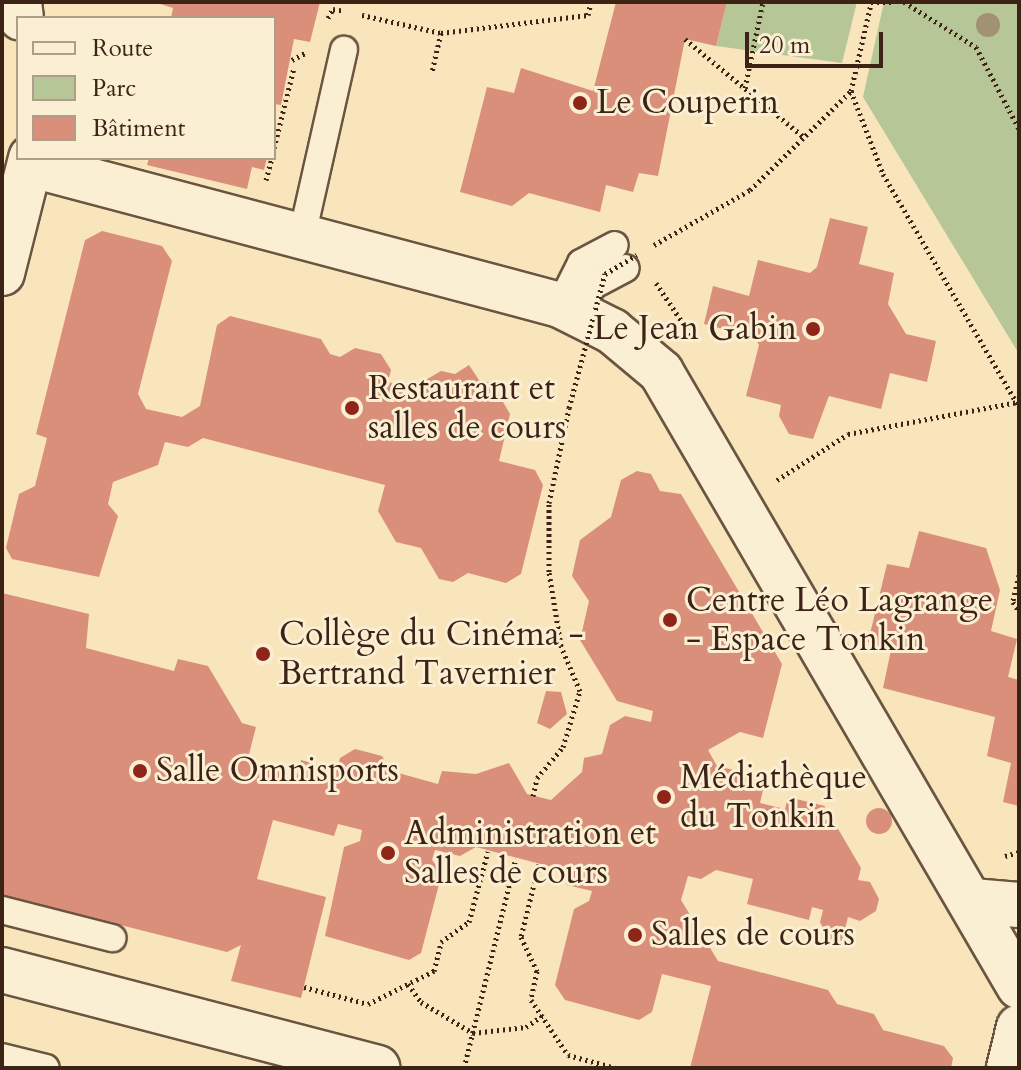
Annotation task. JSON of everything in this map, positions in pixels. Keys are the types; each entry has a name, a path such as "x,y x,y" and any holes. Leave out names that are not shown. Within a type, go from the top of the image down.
{"street":[{"path":"2,273 22,160 569,310 612,331 661,372 1019,986"},
{"path":"972,901 1019,905"},
{"path":"2,970 377,1068"},
{"path":"1009,1068 1019,1027"}],"lane":[{"path":"302,236 344,50"},
{"path":"569,310 626,256"},
{"path":"2,910 112,938"},
{"path":"2,1057 46,1068"}],"path":[{"path":"441,33 588,15 591,2"},
{"path":"745,88 763,2"},
{"path":"533,796 537,778 563,747 580,691 561,646 549,572 549,503 569,408 605,274 626,256 750,190 851,91 871,3 891,2"},
{"path":"904,2 976,47 1019,129"},
{"path":"685,39 804,137"},
{"path":"432,72 436,57"},
{"path":"276,140 294,68"},
{"path":"763,489 848,434 1018,404 883,174 851,91"},
{"path":"626,256 700,347"},
{"path":"1019,575 1013,602 1019,612"},
{"path":"304,987 368,1004 434,971 441,942 469,922 488,851"},
{"path":"464,1068 516,858"},
{"path":"539,864 521,937 537,971 531,1000 568,1055 616,1068"},
{"path":"408,984 421,1002 473,1033 526,1027 543,1015"}],"green space":[{"path":"727,2 857,2 842,63 716,46"},
{"path":"884,2 1019,2 1019,354 863,97"}],"building":[{"path":"154,2 320,2 310,42 294,39 281,105 276,104 276,16 171,16 173,8"},
{"name":"Le Couperin","path":"616,2 727,2 716,46 685,39 658,176 639,173 633,192 606,185 600,212 529,193 512,206 460,192 487,87 514,93 521,68 593,91"},
{"path":"148,160 266,160 264,170 252,167 247,189 147,165"},
{"name":"Le Jean Gabin","path":"830,218 868,227 859,264 894,273 888,304 906,334 936,341 927,382 890,373 881,409 829,396 813,439 789,434 779,416 781,405 746,396 759,345 754,337 704,324 713,286 749,296 758,260 810,273 817,267"},
{"name":"Restaurant et salles de cours","path":"102,231 162,246 172,261 138,394 146,409 182,417 200,406 217,325 230,316 321,339 330,354 340,357 355,348 381,354 391,370 388,382 412,388 441,371 455,374 469,365 479,380 492,383 510,414 499,461 535,470 543,485 521,574 506,583 468,573 453,582 439,579 421,548 396,542 378,511 385,485 203,438 188,447 165,442 158,465 113,482 108,504 118,516 99,577 12,559 6,548 19,494 35,486 47,438 36,434 85,240"},
{"path":"637,471 651,474 660,491 681,494 782,664 763,738 740,732 708,750 717,766 754,775 763,790 760,803 785,809 788,797 825,806 822,819 834,822 861,868 858,880 870,882 879,899 876,911 860,921 848,917 842,941 829,939 820,922 823,910 812,907 809,920 747,904 753,879 716,870 701,879 688,876 681,900 718,961 828,990 837,1004 874,1014 883,1030 944,1046 953,1058 951,1068 690,1068 711,986 662,974 652,1012 639,1020 565,1000 555,985 574,909 589,901 592,891 567,885 560,869 476,847 460,856 435,850 432,860 442,873 421,953 409,960 325,936 344,847 360,841 362,830 338,824 334,836 273,820 257,879 326,897 301,998 231,981 241,945 227,952 2,895 2,593 89,614 86,648 174,671 178,659 208,666 242,723 256,727 247,762 280,772 283,781 295,784 301,760 337,770 340,758 355,749 382,756 391,771 438,784 442,771 476,774 509,763 527,794 551,800 582,772 584,758 602,754 610,725 625,716 651,722 653,711 617,701 580,640 589,601 572,576 580,540 611,517 621,480"},
{"path":"919,531 986,548 1000,590 991,631 1017,639 1008,677 1019,680 1019,806 1003,802 1011,763 987,756 995,717 883,688 891,650 868,642 887,564 909,568"},
{"path":"546,691 561,692 567,714 550,729 537,723"},
{"path":"879,808 889,811 892,821 889,831 879,834 869,831 866,821 869,811"}],"place":[{"name":"Le Couperin","path":"580,103"},
{"name":"Le Jean Gabin","path":"813,329"},
{"name":"Restaurant et salles de cours","path":"352,408"},
{"name":"Centre Léo Lagrange - Espace Tonkin","path":"670,620"},
{"name":"Collège du Cinéma - Bertrand Tavernier","path":"263,654"},
{"name":"Salle Omnisports","path":"140,771"},
{"name":"Médiathèque du Tonkin","path":"664,797"},
{"name":"Administration et Salles de cours","path":"388,853"},
{"name":"Salles de cours","path":"635,935"}]}
